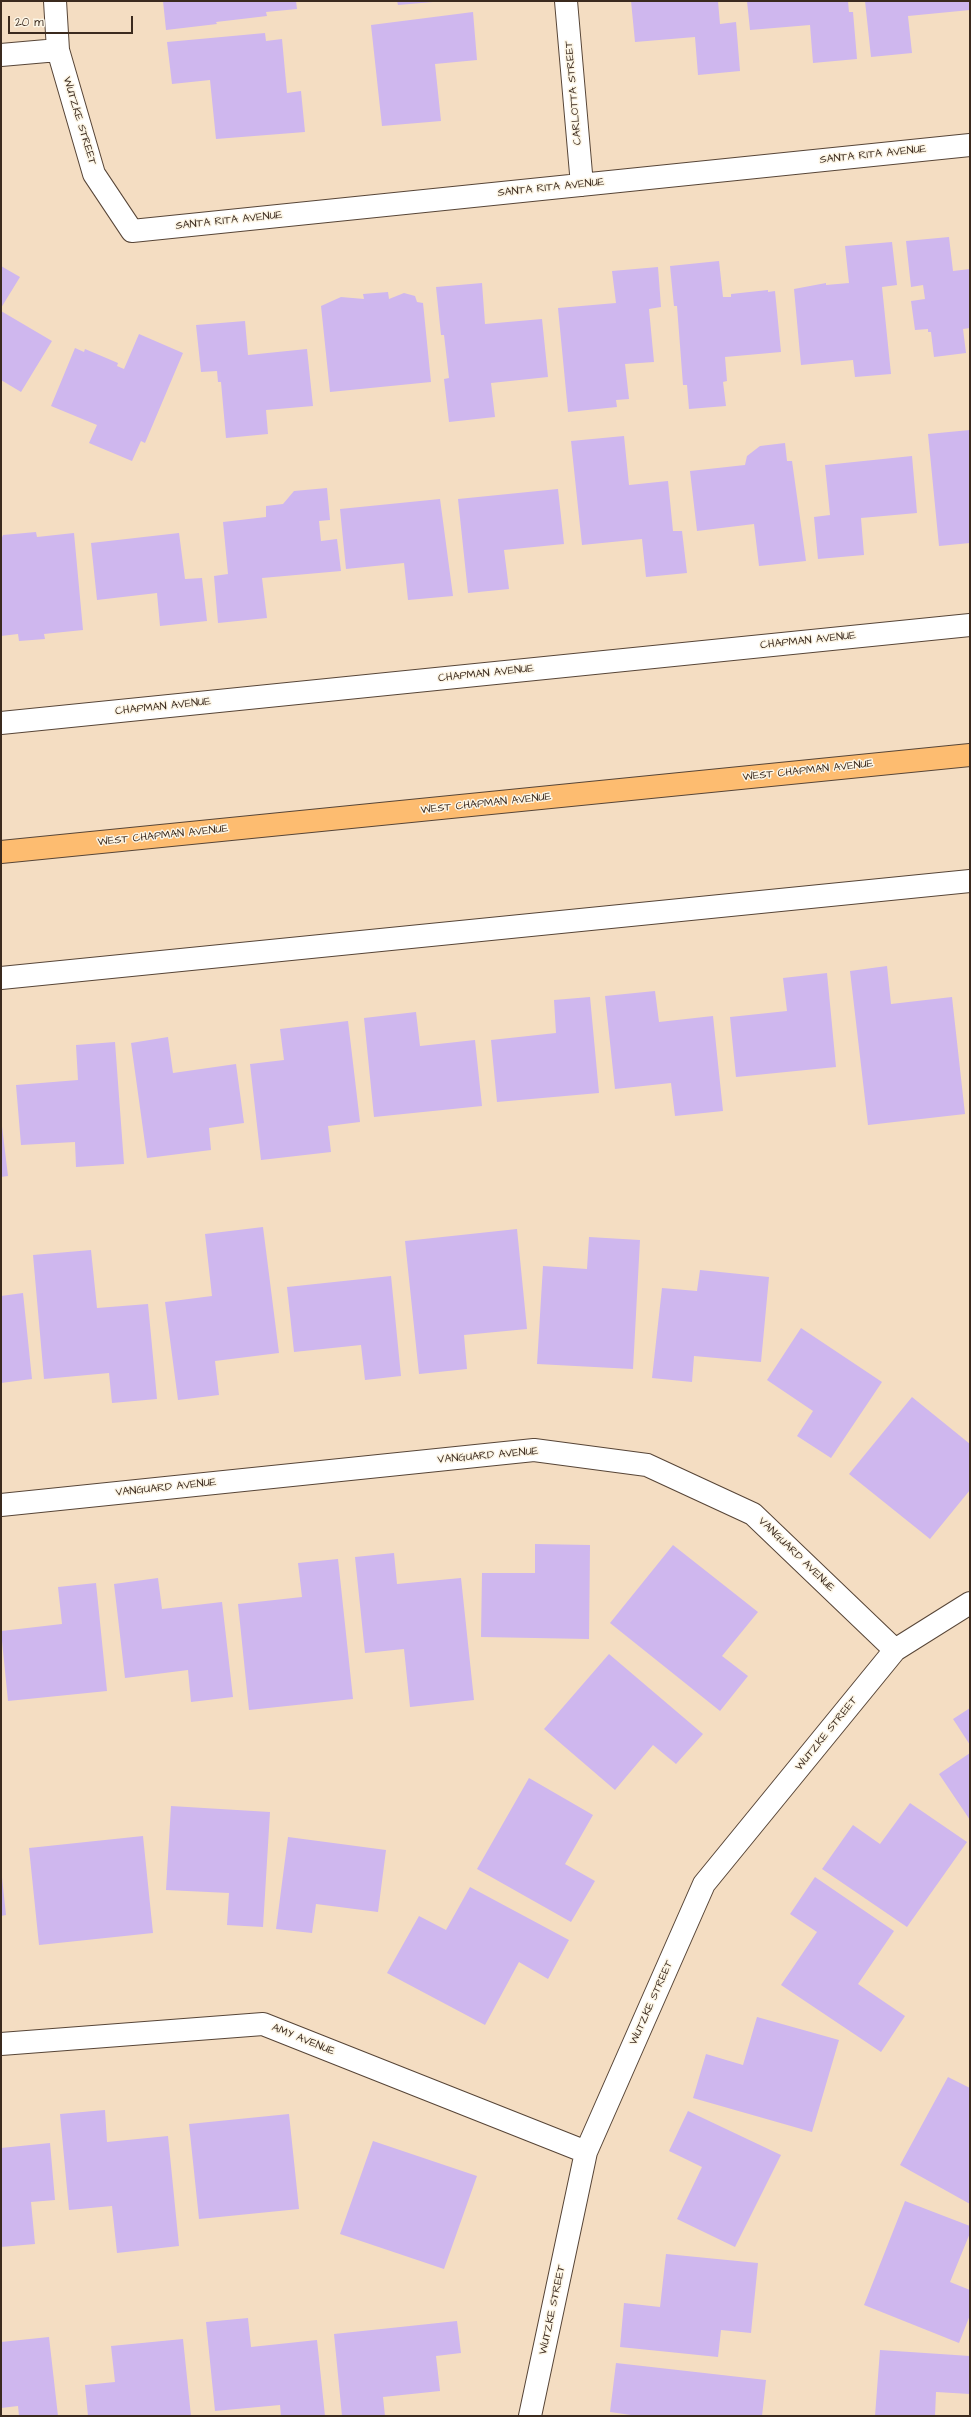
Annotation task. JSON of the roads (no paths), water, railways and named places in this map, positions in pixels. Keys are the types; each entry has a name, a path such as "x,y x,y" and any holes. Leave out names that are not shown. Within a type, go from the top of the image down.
{"main road":[{"name":"WEST CHAPMAN AVENUE","path":"1,852 970,755"}],"street":[{"name":"WUTZKE STREET","path":"55,1 58,50 94,174 132,231"},
{"name":"CARLOTTA STREET","path":"566,1 582,185"},
{"path":"1,55 58,50"},
{"name":"SANTA RITA AVENUE","path":"132,231 970,145"},
{"name":"CHAPMAN AVENUE","path":"1,723 970,625"},
{"path":"1,978 970,881"},
{"name":"VANGUARD AVENUE","path":"1,1505 534,1450 646,1465 753,1514 895,1650"},
{"path":"895,1650 970,1602"},
{"name":"WUTZKE STREET","path":"530,2416 586,2152 704,1884 895,1650"},
{"name":"AMY AVENUE","path":"1,2044 263,2024 586,2152"}]}
